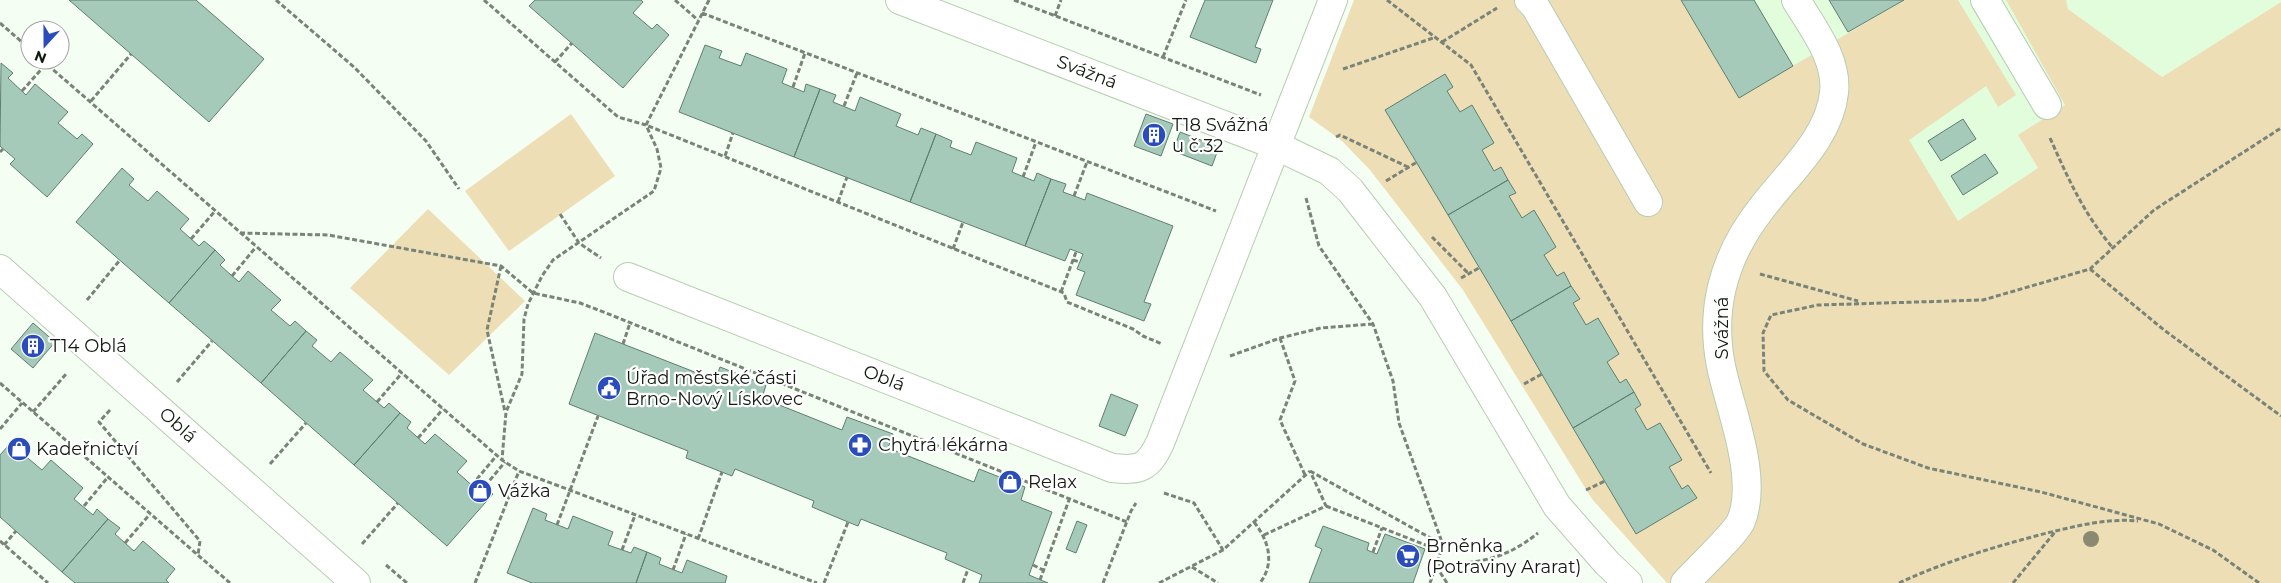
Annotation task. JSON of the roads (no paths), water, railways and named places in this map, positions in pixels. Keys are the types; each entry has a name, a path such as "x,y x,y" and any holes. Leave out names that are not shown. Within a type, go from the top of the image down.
{"street":[{"name":"Svážná","path":"900,0 1275,144 1330,171 1350,190 1433,297 1563,513 1607,563 1628,583"},
{"path":"1275,144 1333,0"},
{"path":"1529,0 1535,6 1648,202"},
{"name":"Svážná","path":"1685,583 1740,523 1746,493 1741,447 1721,364 1718,334 1718,310 1729,265 1750,224 1811,146 1832,109 1835,90 1824,46 1796,0"},
{"path":"1985,0 2047,105"},
{"name":"Oblá","path":"628,278 1112,468 1129,470 1142,467 1155,453 1160,443 1275,144"},
{"name":"Oblá","path":"0,269 356,583"}],"place":[{"name":"T18 Svážná u č.32","path":"1154,135"},
{"name":"T14 Oblá","path":"33,346"},
{"name":"Úřad městské části Brno-Nový Lískovec","path":"609,388"},
{"name":"Chytrá lékárna","path":"860,445"},
{"name":"Kadeřnictví","path":"19,449"},
{"name":"Relax","path":"1010,482"},
{"name":"Vážka","path":"480,491"},
{"name":"Brněnka (Potraviny Ararat)","path":"1408,556"}]}
